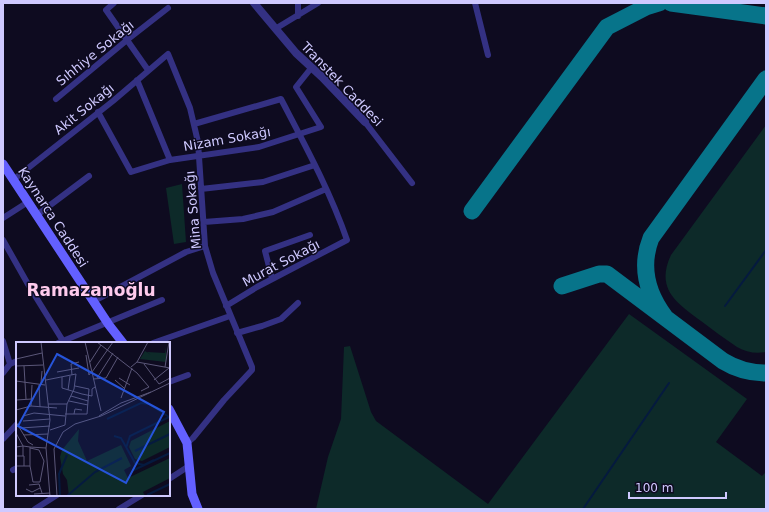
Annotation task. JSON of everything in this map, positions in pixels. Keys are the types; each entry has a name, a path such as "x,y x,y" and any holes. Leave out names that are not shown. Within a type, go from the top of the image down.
{"main road":[{"name":"Kaynarca Caddesi","path":"3,164 122,342"},
{"path":"172,423 187,443 192,494 198,509"}],"street":[{"path":"114,3 106,10 148,70"},
{"name":"Transtek Caddesi","path":"254,3 296,53 312,67 365,122 412,183"},
{"path":"298,3 298,16"},
{"path":"275,29 318,3"},
{"path":"475,3 488,55"},
{"name":"Sıhhiye Sokağı","path":"56,99 168,8"},
{"name":"Akit Sokağı","path":"13,180 168,54"},
{"name":"Mina Sokağı","path":"168,54 190,108 198,142 205,246 213,273 252,370 187,443"},
{"name":"Nizam Sokağı","path":"98,112 131,172 170,160 259,147 321,127 296,87 312,67"},
{"path":"137,80 170,160"},
{"path":"194,124 281,99 300,134 326,189 273,212 243,219 204,222"},
{"path":"202,189 263,182 315,165"},
{"path":"37,215 89,176"},
{"name":"Murat Sokağı","path":"226,306 257,286 347,240 326,189"},
{"path":"3,218 28,202"},
{"path":"272,278 265,251 310,235"},
{"path":"3,240 60,342 162,300"},
{"path":"94,301 186,252 205,246"},
{"path":"237,333 262,326 281,318 298,303"},
{"path":"156,342 230,316"},
{"path":"3,341 10,364"},
{"path":"3,373 10,364 16,361"},
{"path":"170,382 188,375"},
{"path":"3,438 16,425"},
{"path":"170,478 190,466"},
{"path":"35,509 56,496"},
{"path":"119,509 140,496"}],"green space":[{"path":"766,125 766,352 754,353 737,347 684,308 671,294 667,286 666,277 667,267 671,255"},
{"path":"182,184 186,242 174,244 166,188"},
{"path":"629,314 747,399 716,442 762,476 766,472 766,509 316,509 328,457 341,419 344,347 350,346 371,412 376,421 488,504"}],"waterway":[{"path":"725,306 766,250"},
{"path":"583,509 669,383"}],"taxiway":[{"path":"472,211 607,27 646,7 659,3"},
{"path":"671,3 766,16"},
{"path":"665,317 654,298 647,279 646,259 651,238 766,79"},
{"path":"562,286 599,274 607,274 723,361 743,370 766,373"}],"district":[{"name":"Ramazanoğlu","path":"91,290"}]}
